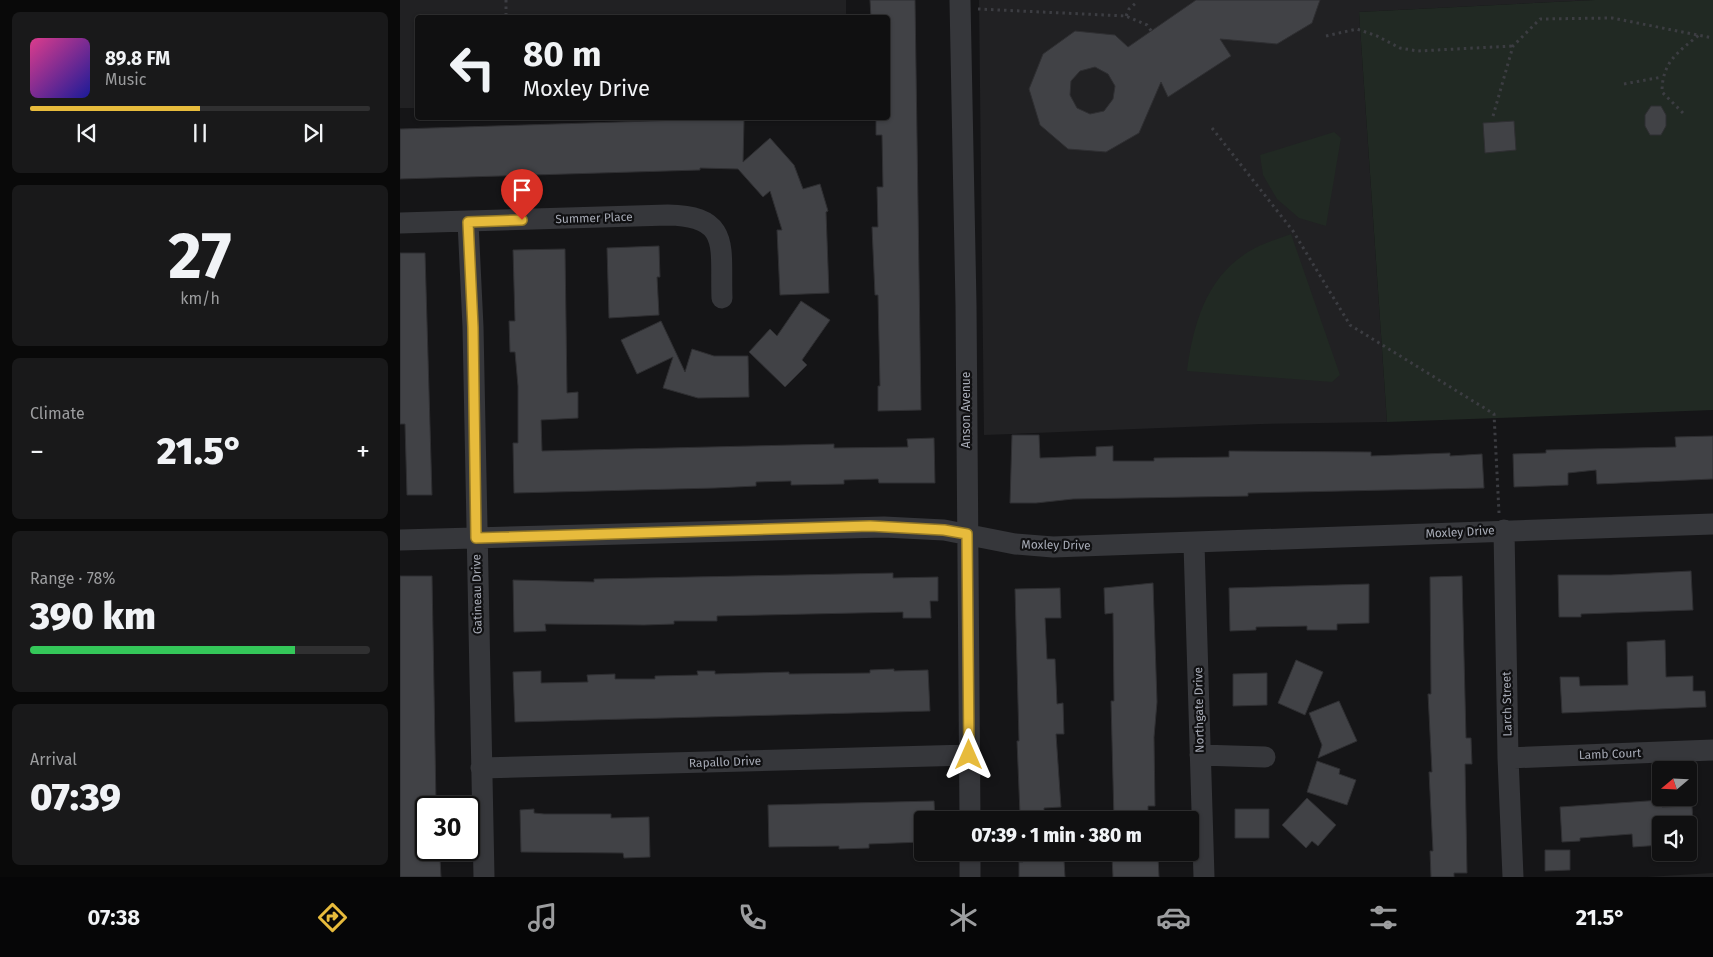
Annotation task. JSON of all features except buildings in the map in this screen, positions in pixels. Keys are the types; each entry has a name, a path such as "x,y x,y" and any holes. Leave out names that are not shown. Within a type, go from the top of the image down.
{"street":[{"name":"Anson Avenue","path":"960,4 970,811"},
{"name":"Summer Place","path":"400,223 668,215 699,218 711,226 720,241 722,298"},
{"name":"Gatineau Drive","path":"468,222 473,327 484,877"},
{"name":"Moxley Drive","path":"400,540 870,526 944,530 1004,542 1042,547 1194,544 1504,530 1713,524"},
{"name":"Larch Street","path":"1504,530 1508,758 1513,877"},
{"name":"Northgate Drive","path":"1194,544 1204,877"},
{"name":"Lamb Court","path":"1508,758 1713,750"},
{"name":"Rapallo Drive","path":"481,768 969,755"},
{"path":"1200,755 1265,757"},
{"path":"970,861 970,877"}],"path":[{"path":"506,0 506,15"},
{"path":"1126,16 1129,8 1137,2"},
{"path":"960,4 1126,16 1147,25 1152,32"},
{"path":"1493,116 1513,46 1540,19 1612,18 1713,38"},
{"path":"1326,36 1358,29 1400,48 1418,50 1513,46"},
{"path":"1683,114 1662,92 1662,77 1672,57 1699,34"},
{"path":"1624,84 1662,77"},
{"path":"1212,128 1293,230 1350,326 1494,414 1499,515 1504,530"}],"shaded area":[{"path":"400,0 846,0 846,15 415,15 415,108 400,108"},
{"path":"979,0 1595,0 1359,12 1387,422 1261,424 984,435"},
{"path":"1595,0 1713,0 1713,410 1387,422 1359,12"},
{"path":"1334,132 1341,138 1326,226 1299,218 1277,199 1263,175 1260,155"},
{"path":"1291,234 1340,375 1332,382 1187,371 1198,320 1212,289 1222,275 1248,252"},
{"path":"1713,873 1713,877 1647,877"}],"route":[{"path":"522,220 468,222 473,327 476,538 870,526 944,530 967,534 969,755"}]}
